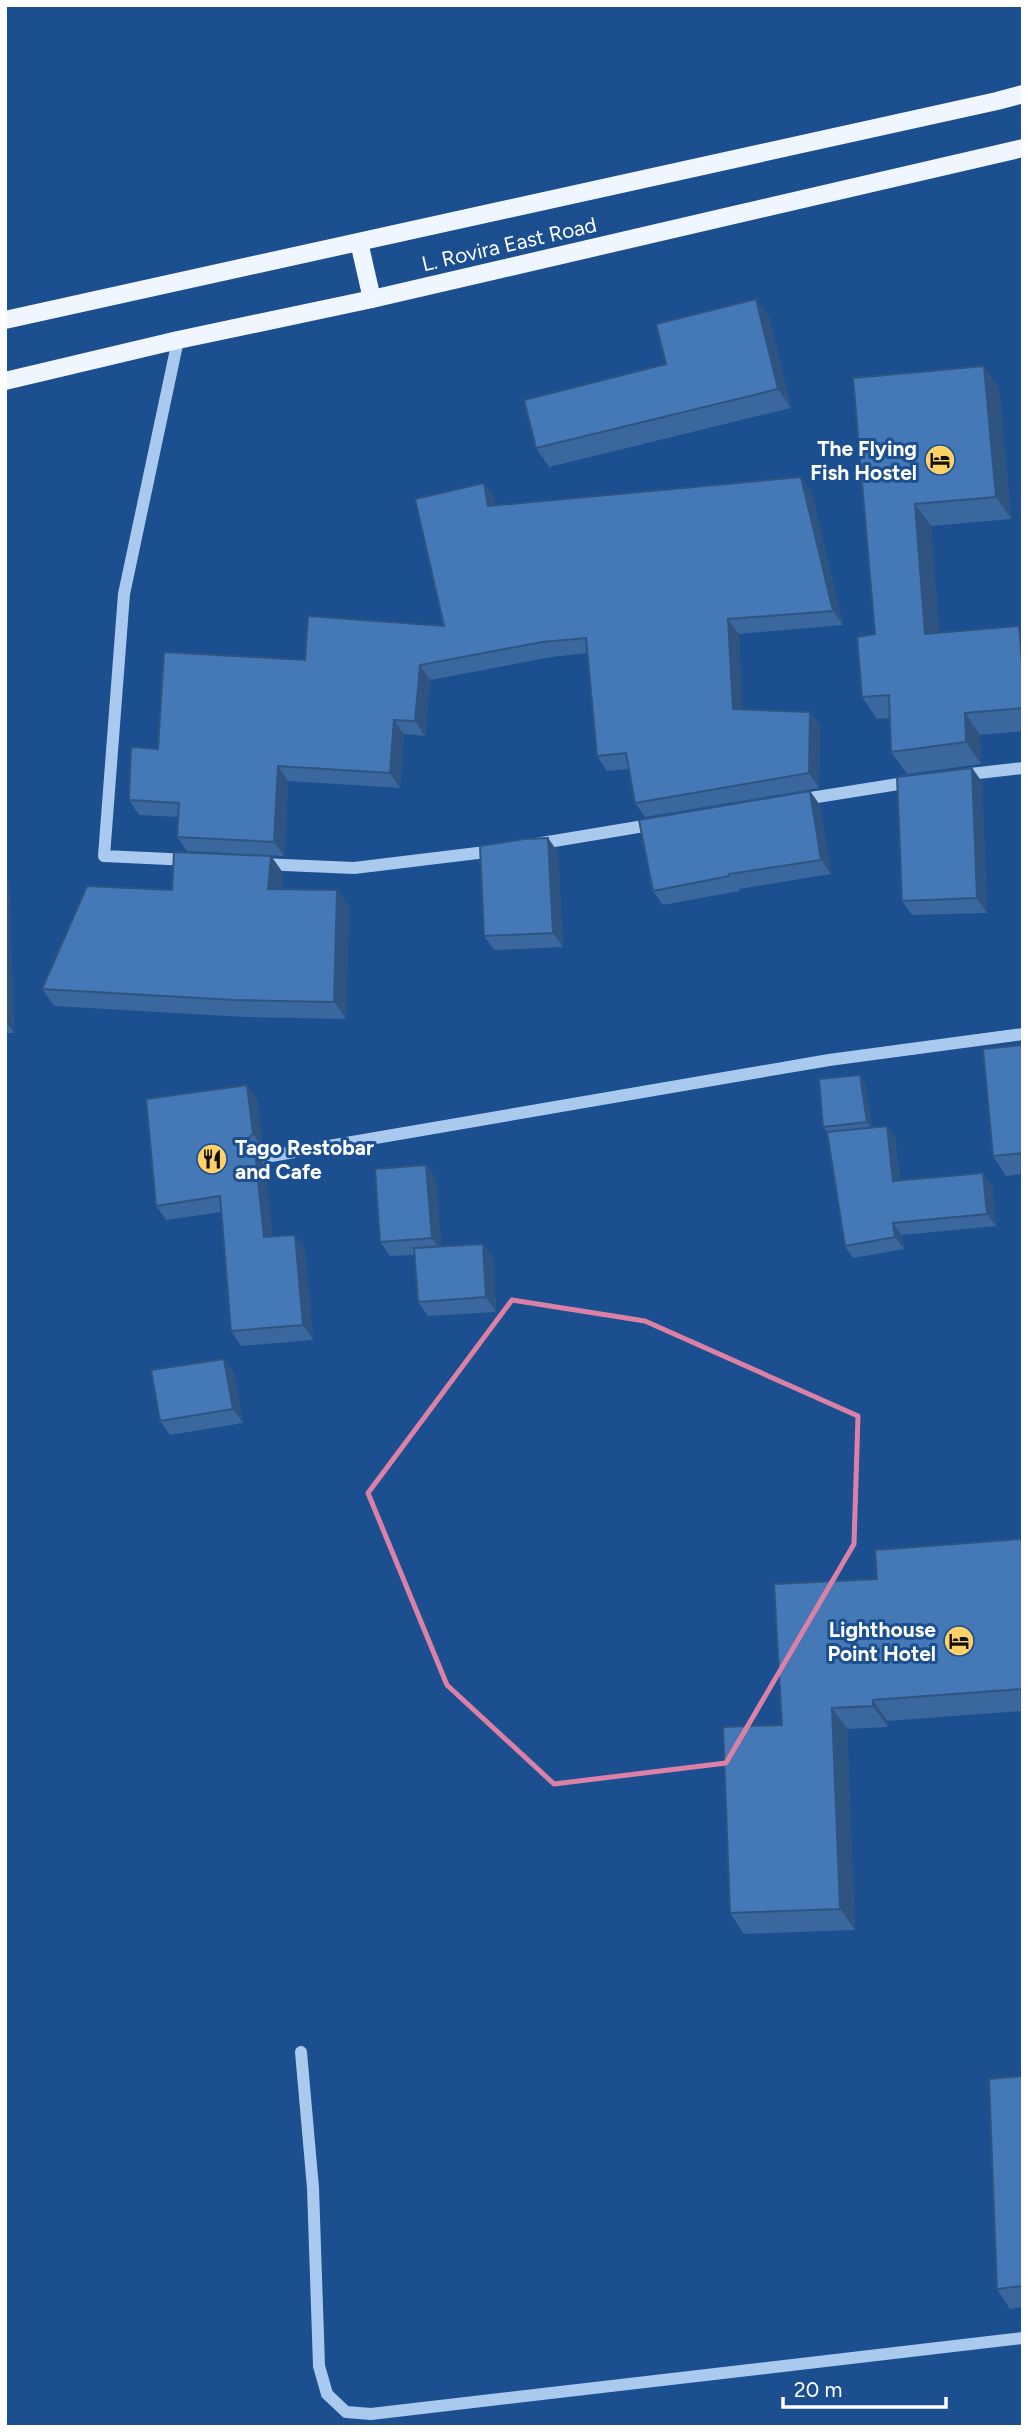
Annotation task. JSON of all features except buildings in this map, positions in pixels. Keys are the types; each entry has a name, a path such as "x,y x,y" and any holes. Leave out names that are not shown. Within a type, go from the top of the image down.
{"main road":[{"name":"L. Rovira East Road","path":"5,320 996,102 1023,93"},
{"name":"L. Rovira East Road","path":"5,381 1023,148"},
{"path":"359,242 372,299"}],"street":[{"path":"178,340 124,594 104,856 201,860"},
{"path":"945,777 1023,768"},
{"path":"784,802 920,781"},
{"path":"524,846 675,821"},
{"path":"243,863 354,868 510,848"},
{"path":"265,1157 829,1060 1023,1034"},
{"path":"301,2052 313,2188 319,2366 327,2394 346,2412 371,2414 1023,2337"}],"highlighted area":[{"path":"512,1300 645,1321 858,1416 854,1544 726,1763 554,1784 447,1685 368,1493"}],"place":[{"name":"The Flying Fish Hostel","path":"940,460"},
{"name":"Tago Restobar and Cafe","path":"212,1159"},
{"name":"Lighthouse Point Hotel","path":"959,1641"}]}
